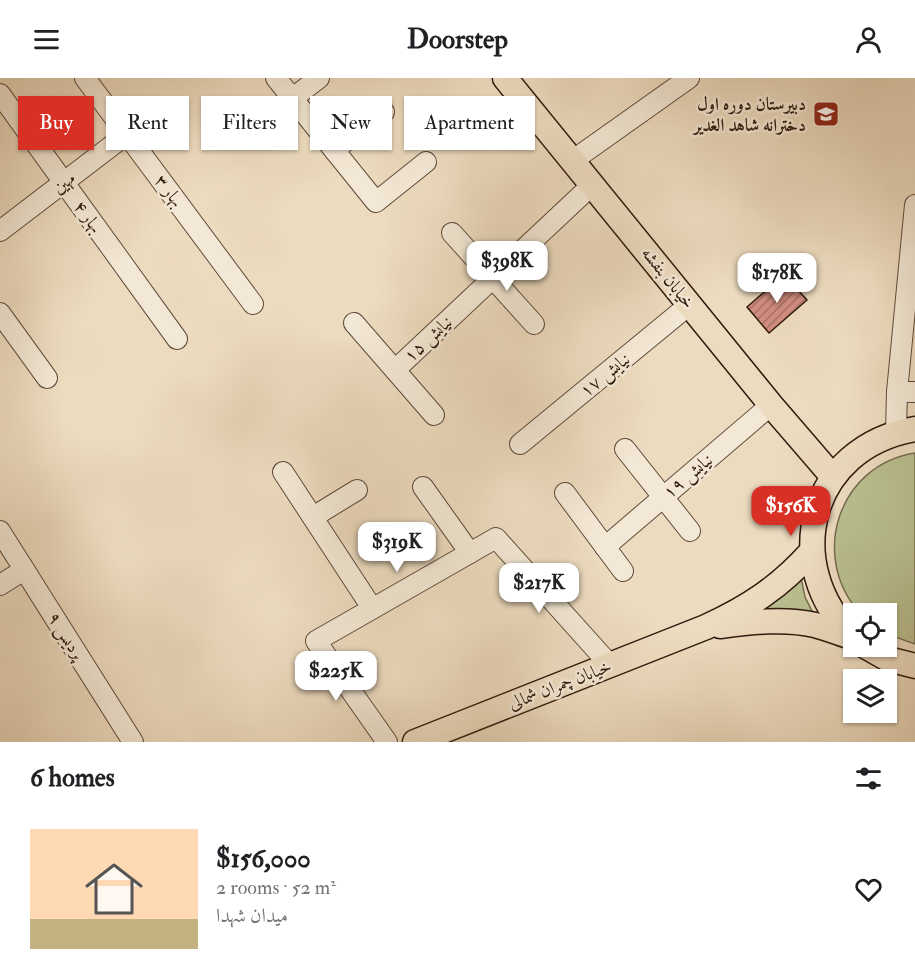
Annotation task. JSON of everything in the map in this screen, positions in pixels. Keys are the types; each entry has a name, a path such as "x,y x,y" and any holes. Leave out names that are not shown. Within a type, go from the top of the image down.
{"main road":[{"name":"خیابان بنفشه","path":"505,78 771,405 833,477"},
{"path":"843,627 824,598 814,570 812,550 817,511 833,477 850,458 867,446 905,430"},
{"path":"706,627 741,611 767,594 795,570 812,550"},
{"path":"706,627 743,623 797,623 813,625 843,635"},
{"name":"خیابان چمران شمالی","path":"415,742 706,627"},
{"path":"884,657 915,666"}],"street":[{"name":"بهار ۳","path":"85,78 106,106"},
{"path":"276,78 291,96"},
{"path":"296,96 319,78"},
{"path":"572,161 689,78"},
{"name":"بهار ۴","path":"0,94 177,339"},
{"path":"298,104 310,120"},
{"name":"مهین","path":"0,231 106,150"},
{"name":"بهار ۳","path":"139,150 253,304"},
{"path":"334,150 376,202 426,162"},
{"name":"نیایش ۱۵","path":"395,370 592,185"},
{"path":"905,430 915,205"},
{"path":"452,233 534,324"},
{"name":"نیایش ۱۷","path":"520,444 689,305"},
{"path":"0,313 47,378"},
{"path":"354,323 434,415"},
{"name":"نیایش ۱۹","path":"605,547 771,405"},
{"path":"625,449 690,531"},
{"path":"283,472 372,608"},
{"path":"423,488 470,553"},
{"path":"313,517 357,490"},
{"path":"566,493 623,571"},
{"name":"پردیس ۹","path":"0,531 133,742"},
{"path":"387,742 316,641 496,538 610,665"},
{"path":"0,585 24,570"}],"green space":[{"path":"915,453 915,644 897,638 897,603 853,603 845,591 836,566 835,541 840,517 850,494 867,475 888,461"},
{"path":"800,573 805,597 816,619 752,615"}],"building":[{"path":"784,275 807,300 769,333 747,307"}],"place":[{"name":"دبیرستان دوره اول دخترانه شاهد الغدیر","path":"826,114"}]}
